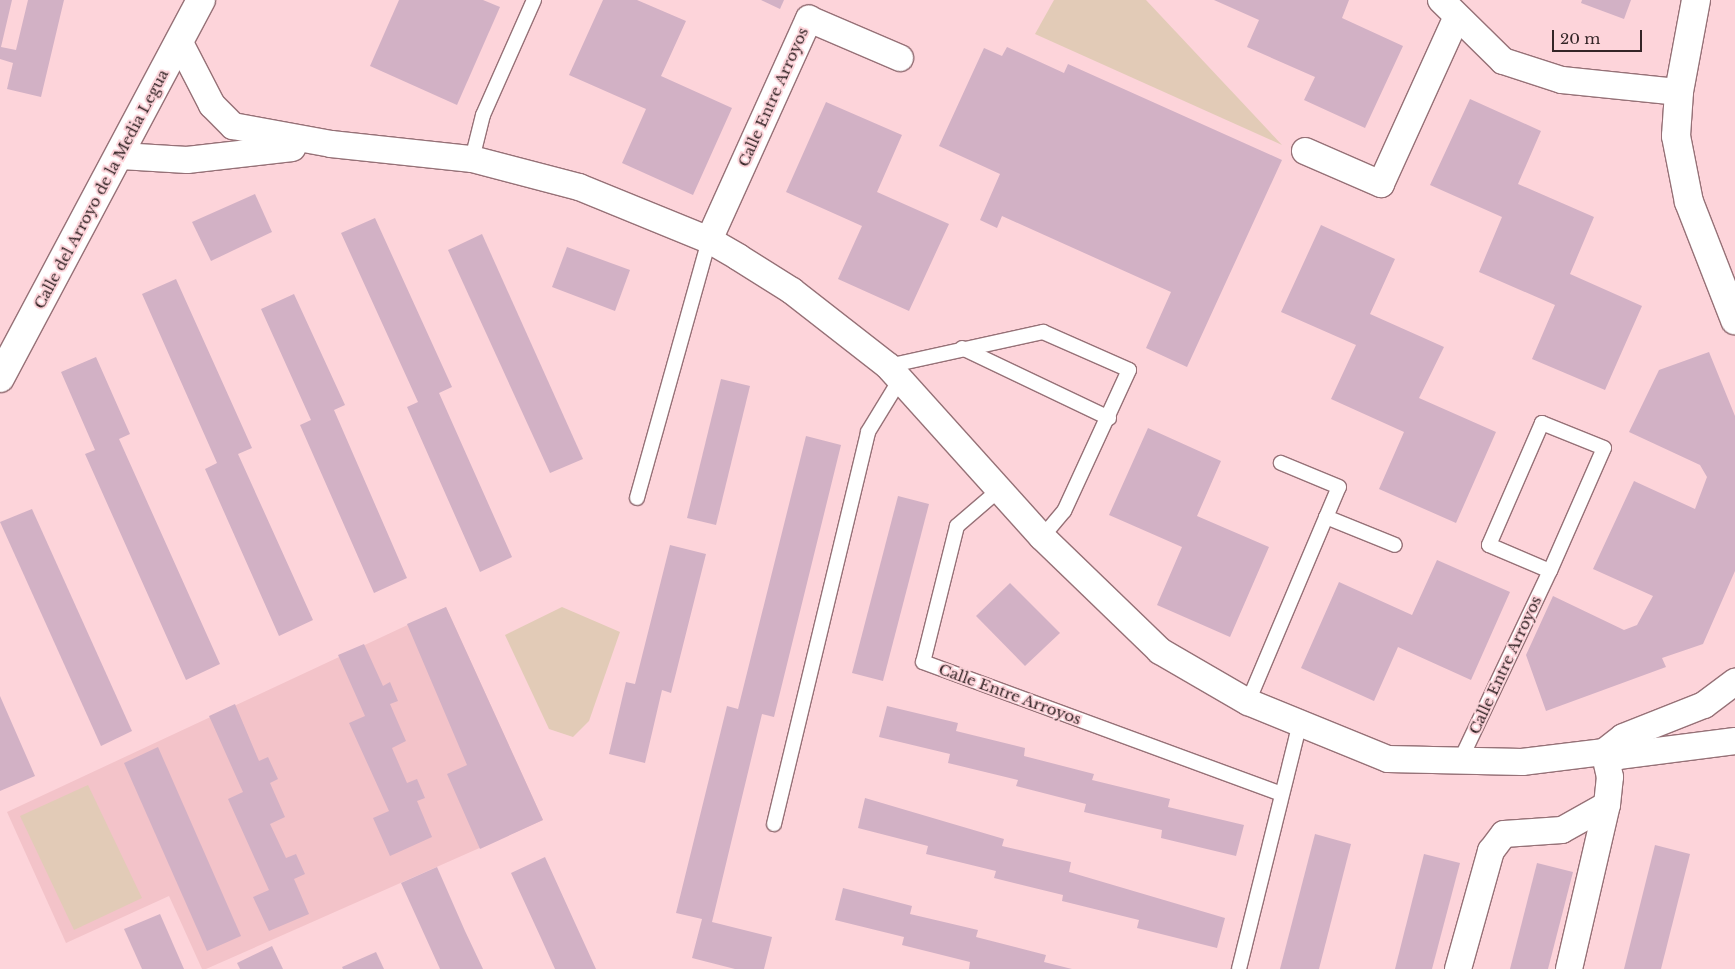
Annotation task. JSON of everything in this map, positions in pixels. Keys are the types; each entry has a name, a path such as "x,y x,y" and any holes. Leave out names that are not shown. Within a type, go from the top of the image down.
{"street":[{"name":"Calle del Arroyo de la Media Legua","path":"0,378 121,156 200,0"},
{"path":"1696,0 1679,92 1676,136 1689,202 1728,281 1735,320"},
{"path":"1305,151 1381,184 1449,9 1503,61 1562,80 1679,92"},
{"name":"Calle Entre Arroyos","path":"709,240 809,19 900,58"},
{"path":"179,41 212,105 233,126 331,144 472,159 579,187 709,240 792,291 894,372 1042,537 1160,650 1248,702 1388,759 1461,759 1522,762 1604,752 1618,756 1735,741"},
{"path":"121,156 187,160 331,144"},
{"path":"1604,752 1623,737 1704,705 1735,682"},
{"path":"1569,969 1607,805 1610,777 1604,752"},
{"path":"1458,969 1491,850 1504,834 1562,830 1607,805"},
{"path":"1562,830 1577,838 1594,867"}],"lane":[{"path":"472,159 483,114 534,0"},
{"path":"637,498 709,240"},
{"path":"774,824 868,432 894,372 962,348 1043,332 1130,370 1064,511 1042,537"},
{"path":"962,348 1109,418"},
{"name":"Calle Entre Arroyos","path":"1461,759 1550,571 1604,448 1542,423 1489,545 1550,571"},
{"path":"1248,702 1339,487 1281,463"},
{"name":"Calle Entre Arroyos","path":"1000,489 957,526 923,662 1282,794"},
{"path":"1326,516 1395,545"},
{"path":"1239,969 1300,724"}],"shaded area":[{"path":"1054,0 1146,0 1282,145 1035,34"},
{"path":"446,607 543,820 206,969 202,969 169,896 66,943 7,812"},
{"path":"562,607 620,632 589,721 573,737 549,729 505,635"},
{"path":"88,785 142,898 74,930 20,816"}],"building":[{"path":"0,0 12,0 1,47 16,50 28,0 64,0 41,97 7,89 13,63 0,59"},
{"path":"399,0 483,0 500,7 457,105 370,66"},
{"path":"603,0 637,0 686,21 661,76 732,108 693,195 622,163 646,109 569,75"},
{"path":"761,0 784,0 780,9"},
{"path":"1214,0 1349,0 1342,18 1403,46 1365,128 1304,100 1315,77 1247,47 1259,20"},
{"path":"1582,0 1631,0 1624,19 1581,3"},
{"path":"1007,47 1064,73 1068,64 1282,160 1187,367 1146,348 1171,292 1002,216 997,228 980,220 1000,174 939,146 984,48 1002,56"},
{"path":"1470,99 1541,131 1518,184 1594,217 1570,274 1642,306 1605,390 1532,359 1555,305 1479,272 1502,217 1430,185"},
{"path":"826,102 902,135 877,192 949,224 909,311 838,279 862,226 786,192"},
{"path":"255,194 272,232 211,261 192,222"},
{"path":"375,218 452,387 439,393 512,557 480,572 407,407 418,402 341,233"},
{"path":"1321,225 1395,259 1370,314 1444,347 1419,398 1496,432 1456,523 1379,489 1404,432 1331,399 1356,345 1281,312"},
{"path":"482,234 583,459 550,473 448,250"},
{"path":"567,247 630,270 615,311 552,287"},
{"path":"176,279 252,448 238,454 313,620 279,636 205,469 217,463 142,294"},
{"path":"294,294 345,405 334,410 407,578 374,593 300,425 311,420 261,309"},
{"path":"1709,352 1735,416 1735,571 1703,644 1662,658 1666,667 1546,711 1526,655 1553,596 1624,630 1637,625 1653,596 1593,569 1634,481 1695,509 1707,477 1700,465 1629,432 1659,370"},
{"path":"96,357 130,434 119,439 220,664 186,680 85,454 95,450 61,372"},
{"path":"721,379 750,386 716,525 687,518"},
{"path":"1148,428 1221,461 1197,516 1269,547 1230,637 1157,605 1182,547 1109,515"},
{"path":"806,436 841,445 774,717 762,714 712,922 772,937 764,969 735,969 692,958 702,919 676,913 727,706 738,709"},
{"path":"898,496 929,504 883,681 852,673"},
{"path":"32,509 132,731 101,746 0,522"},
{"path":"670,545 706,554 671,693 662,690 645,763 609,754 626,682 635,684"},
{"path":"1437,560 1510,592 1471,680 1398,647 1374,701 1301,668 1339,582 1412,615"},
{"path":"1010,583 1060,633 1025,666 976,616"},
{"path":"446,607 543,820 480,849 447,774 467,765 407,624"},
{"path":"364,644 383,686 390,682 398,701 390,704 406,741 392,748 407,783 417,779 425,798 417,801 432,837 390,856 373,818 389,811 349,723 365,716 338,655"},
{"path":"0,696 35,776 0,791"},
{"path":"235,704 259,761 268,757 278,779 270,783 285,817 270,824 286,858 296,854 305,874 294,879 309,914 269,931 253,897 269,890 228,799 243,792 209,716"},
{"path":"887,706 958,723 956,731 1025,748 1024,756 1094,774 1092,780 1170,799 1168,807 1244,825 1236,856 1161,838 1162,830 1084,812 1086,804 1016,786 1018,780 948,763 950,754 879,737"},
{"path":"158,747 241,936 207,951 124,763"},
{"path":"865,798 1004,839 1002,846 1071,862 1069,872 1225,918 1217,948 1137,928 1139,920 1062,901 1063,895 994,878 996,871 926,854 928,846 858,828"},
{"path":"1315,834 1351,844 1319,969 1280,969"},
{"path":"1655,845 1690,854 1661,969 1624,969"},
{"path":"1424,854 1460,863 1432,969 1395,969"},
{"path":"545,857 596,969 555,969 511,873"},
{"path":"1537,863 1573,872 1548,969 1510,969"},
{"path":"437,867 483,969 440,969 401,883"},
{"path":"843,888 912,906 910,914 978,930 976,937 1046,955 1044,962 1072,969 969,969 970,962 902,945 904,937 835,920"},
{"path":"160,914 184,969 142,969 124,929"},
{"path":"272,946 283,969 240,969 237,963"},
{"path":"376,952 384,969 343,969 342,967"}]}
